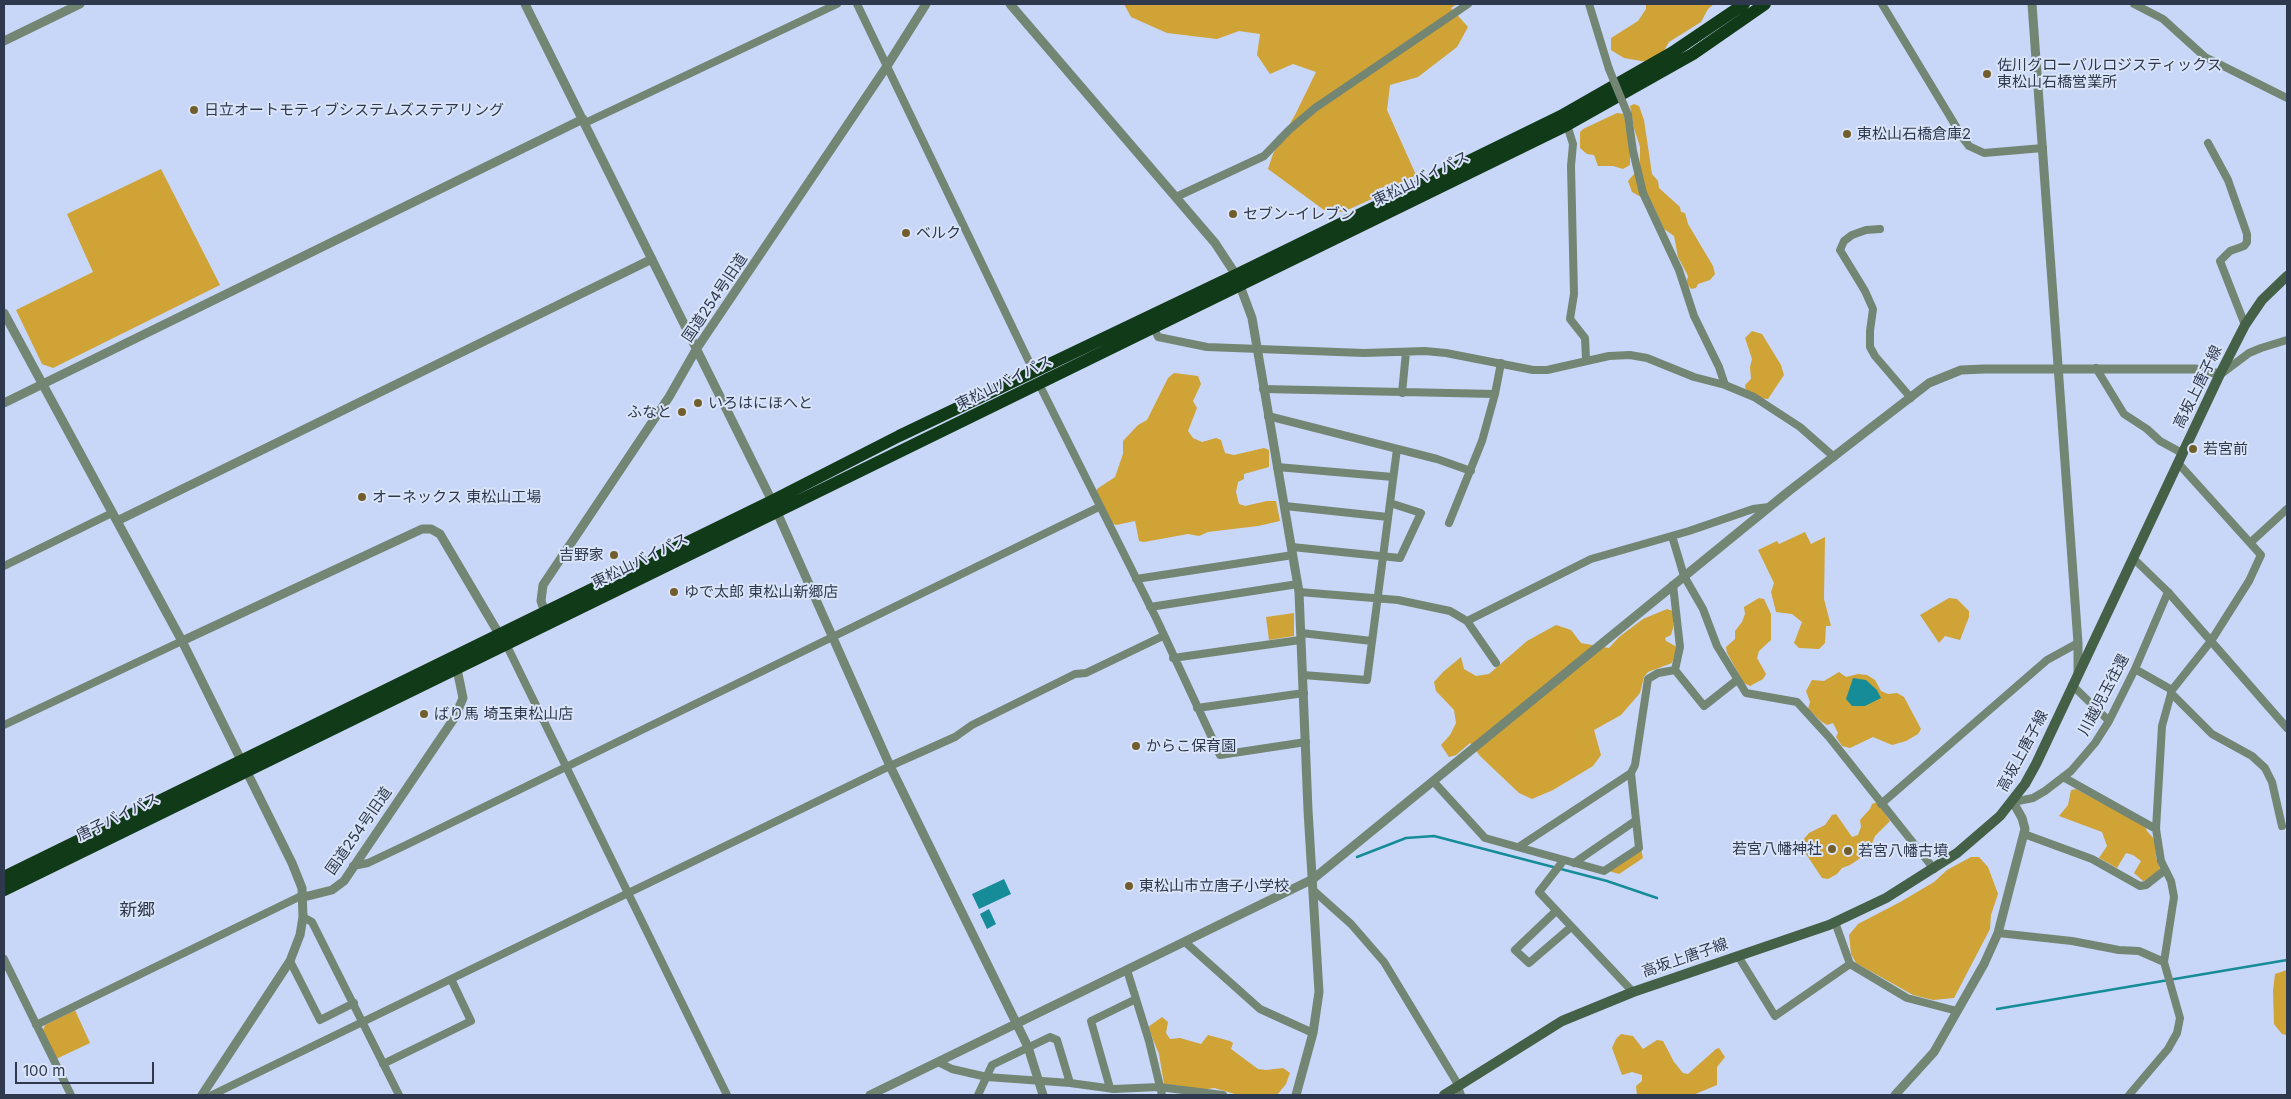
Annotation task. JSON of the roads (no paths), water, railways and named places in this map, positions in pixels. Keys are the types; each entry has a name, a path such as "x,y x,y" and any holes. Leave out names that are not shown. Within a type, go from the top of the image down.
{"highway":[{"name":"東松山バイパス","path":"243,766 456,669 545,612 1039,384 1154,328 1239,280 1561,116 1673,52 1744,4"},
{"name":"東松山バイパス","path":"243,766 775,507 900,436 1034,372 1239,280 1567,125 1693,54 1765,4"},
{"name":"唐子バイパス","path":"4,877 243,766"},
{"name":"唐子バイパス","path":"4,890 243,766"}],"main road":[{"name":"高坂上唐子線","path":"1444,1095 1460,1091 1562,1021 1633,992 1835,922 1886,898 1934,869 1980,835 2013,802 2036,764 2180,458 2245,325 2262,300 2287,276"}],"street":[{"path":"4,41 80,4"},
{"path":"525,4 775,507 890,766 1028,1047 1042,1095"},
{"path":"4,402 584,121 837,4"},
{"path":"857,4 1034,372"},
{"name":"国道254号旧道","path":"545,612 541,601 543,585 669,397 697,348 887,66 926,4"},
{"path":"1010,4 1215,242 1239,280 1252,318 1298,588 1303,675 1319,992 1313,1033 1296,1095"},
{"path":"1176,197 1264,156 1289,130 1315,108 1468,4"},
{"path":"1588,4 1608,69 1628,115 1633,151 1643,193 1679,270 1694,316 1725,385"},
{"path":"1882,4 1969,146 1984,153 2043,148"},
{"path":"2032,4 2078,643 2078,673"},
{"path":"2134,4 2163,19 2205,57 2287,98"},
{"path":"1567,125 1573,144 1571,166 1574,294 1570,319 1585,338 1586,360"},
{"path":"2208,143 2228,180 2246,234 2244,246 2230,251 2220,261 2245,325"},
{"path":"1880,229 1866,230 1852,235 1844,241 1840,250 1866,291 1873,308 1870,347 1875,356 1911,398"},
{"path":"4,566 114,517 652,259"},
{"path":"4,312 41,385 182,641 292,863 304,896 300,934 290,961 202,1095"},
{"path":"1154,328 1158,337 1207,347 1364,353 1446,353 1533,370 1547,370 1586,360 1630,355 1647,358 1694,377 1725,385 1754,396 1777,410 1834,457"},
{"path":"870,1095 1313,879 1684,576 1929,384 1961,370 2058,368 2195,369 2220,374 2248,353 2287,340"},
{"path":"1402,393 1406,352"},
{"path":"1449,523 1471,471 1495,394 1501,363"},
{"path":"2096,368 2124,414 2147,429 2180,458 2262,555 2249,581 2211,641 2171,692 2162,726 2156,829 2161,861 2171,881 2174,897 2164,962 2180,1024 2168,1049 2129,1095"},
{"path":"1039,384 1150,607 1220,755 1306,742"},
{"path":"1263,389 1495,394"},
{"path":"1268,416 1437,459 1471,471"},
{"path":"1303,675 1367,680 1396,449"},
{"path":"1277,466 1393,477"},
{"path":"1136,580 1292,551 1400,558 1421,513 1390,503"},
{"path":"1285,506 1388,517"},
{"path":"353,866 368,863 406,845 566,765 1099,507"},
{"path":"1467,621 1592,559 1672,536 1753,509 1769,508"},
{"path":"2251,542 2287,510"},
{"path":"4,725 422,529 430,529 440,534 502,639 566,765 727,1095"},
{"path":"1672,536 1684,576 1703,609 1717,646 1746,693 1797,702 1829,737 1934,869"},
{"path":"2134,558 2168,592 2287,728"},
{"path":"1673,585 1680,647 1675,670"},
{"path":"1150,607 1298,588 1438,607 1467,621 1496,663"},
{"name":"川越児玉往還","path":"2013,802 2033,798 2063,777 2086,755 2109,721 2135,669 2168,592"},
{"path":"212,1095 890,766 955,737 972,725 1075,674 1086,673 1164,636"},
{"path":"1173,658 1300,637 1372,641"},
{"path":"1881,804 2047,660 2078,643"},
{"name":"国道254号旧道","path":"304,896 322,894 339,886 454,716 463,698 456,669"},
{"path":"2135,669 2171,692 2212,734 2252,756 2265,768 2272,782 2282,826 2287,821"},
{"path":"1675,670 1704,706 1737,680"},
{"path":"1520,846 1631,773 1635,765 1648,679 1658,673 1675,670"},
{"path":"2072,685 2109,721"},
{"path":"1197,708 1304,693"},
{"path":"1432,781 1486,838 1604,871 1639,848 1631,773"},
{"path":"2063,777 2156,829"},
{"path":"1895,1095 1934,1052 1984,964 1998,933 2024,834 2024,821 2013,802"},
{"path":"1574,863 1636,821"},
{"path":"2024,834 2092,859 2140,886 2146,885 2165,870"},
{"path":"1563,860 1539,892 1633,992"},
{"path":"1314,891 1351,924 1384,962 1460,1091"},
{"path":"36,1025 304,896"},
{"path":"1556,911 1515,950 1529,963 1571,927"},
{"path":"303,917 312,922 399,1095"},
{"path":"1835,922 1850,964 1907,998 1958,1011"},
{"path":"1998,933 2072,941 2119,950 2139,950 2164,962"},
{"path":"1185,942 1260,1009 1313,1033"},
{"path":"1738,956 1775,1016 1850,964"},
{"path":"4,959 71,1095"},
{"path":"290,961 320,1020 354,1003"},
{"path":"1126,970 1149,1042 1162,1095"},
{"path":"383,1064 471,1021 451,979"},
{"path":"1110,1088 1091,1021 1136,999"},
{"path":"978,1095 992,1065 1046,1038 1054,1037 1057,1040 1070,1083"},
{"path":"938,1062 952,1069 987,1077 1110,1088 1159,1086 1223,1095"}],"waterway":[{"path":"1357,857 1406,838 1434,836 1607,881 1657,898"},
{"path":"1997,1009 2287,960"}],"place":[{"name":"佐川グローバルロジスティックス 東松山石橋営業所","path":"1987,74"},
{"name":"日立オートモティブシステムズステアリング","path":"194,110"},
{"name":"東松山石橋倉庫2","path":"1847,134"},
{"name":"セブン-イレブン","path":"1233,214"},
{"name":"ベルク","path":"906,233"},
{"name":"いろはにほへと","path":"698,403"},
{"name":"ふなと","path":"682,412"},
{"name":"若宮前","path":"2193,449"},
{"name":"オーネックス 東松山工場","path":"362,497"},
{"name":"吉野家","path":"614,555"},
{"name":"ゆで太郎 東松山新郷店","path":"674,592"},
{"name":"ばり馬 埼玉東松山店","path":"424,714"},
{"name":"からこ保育園","path":"1136,746"},
{"name":"若宮八幡神社","path":"1832,849"},
{"name":"若宮八幡古墳","path":"1848,851"},
{"name":"東松山市立唐子小学校","path":"1129,886"}],"district":[{"name":"新郷","path":"137,911"}]}
